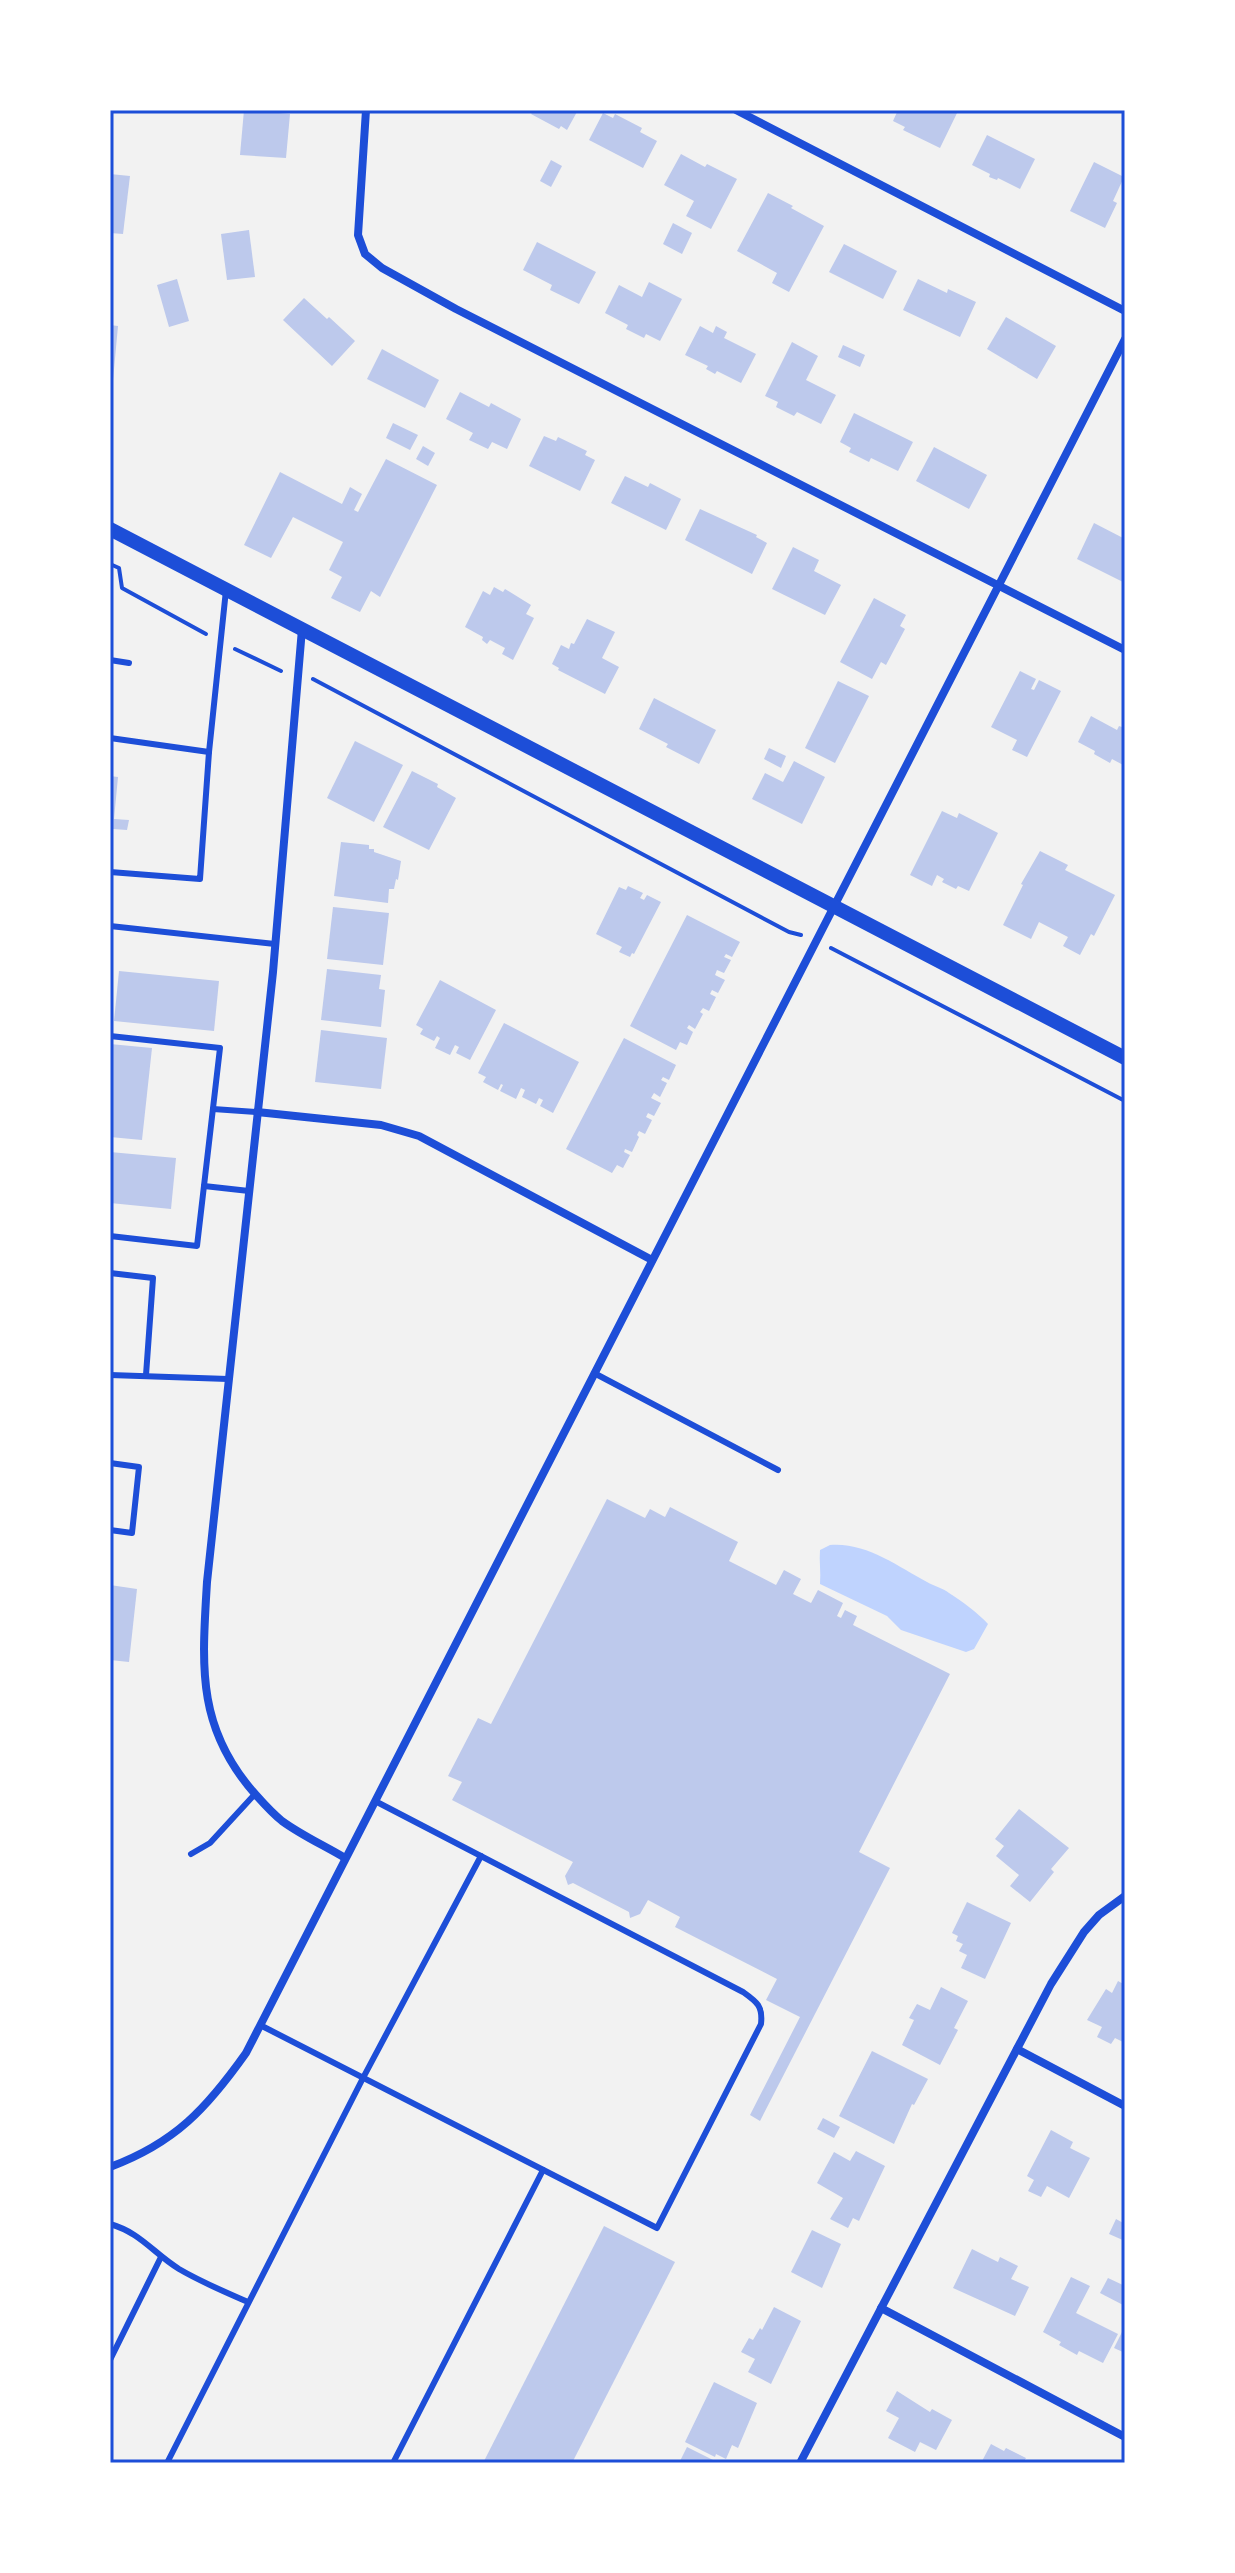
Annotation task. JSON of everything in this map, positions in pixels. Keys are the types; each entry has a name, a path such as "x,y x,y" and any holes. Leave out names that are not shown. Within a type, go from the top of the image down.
{"street":[{"path":"366,110 358,235 365,254 382,268 470,316 1125,650"},
{"path":"736,110 1125,311"},
{"path":"110,2167 137,2157 193,2119 216,2095 246,2053 1125,339"},
{"path":"110,529 1125,1058"},
{"path":"302,629 275,944 203,1644 205,1688 213,1725 240,1777 284,1822 345,1858"},
{"path":"257,1112 381,1125 419,1136 652,1260"},
{"path":"800,2463 1051,1984 1084,1932 1099,1915 1125,1896"},
{"path":"1017,2049 1125,2106"},
{"path":"881,2308 1125,2437"}],"lane":[{"path":"110,872 200,879 209,752 226,590"},
{"path":"110,660 129,663"},
{"path":"110,738 209,752"},
{"path":"110,926 275,944"},
{"path":"110,1036 220,1048 197,1246 110,1236"},
{"path":"213,1109 257,1112"},
{"path":"204,1186 249,1191"},
{"path":"110,1273 153,1278 146,1375"},
{"path":"594,1373 778,1470"},
{"path":"110,1375 228,1379"},
{"path":"110,1463 139,1467 132,1533 110,1530"},
{"path":"191,1854 210,1843 255,1794"},
{"path":"260,2025 657,2228 761,2024 760,2003 375,1801"},
{"path":"169,2463 363,2078 481,1856"},
{"path":"393,2463 543,2170"},
{"path":"110,2224 138,2235 161,2257 188,2274 248,2302"},
{"path":"110,2360 161,2257"}],"path":[{"path":"110,564 119,568 122,588 221,641 277,670 314,679 789,932 815,940 1125,1101"}],"water":[{"path":"830,1545 856,1547 881,1556 964,1603 988,1624 974,1649 966,1652 901,1630 887,1616 820,1584 820,1550"}],"building":[{"path":"244,110 290,114 286,158 240,155"},
{"path":"534,110 578,110 567,130 531,114"},
{"path":"898,110 958,111 940,148 903,130 905,127 893,121"},
{"path":"603,113 613,118 615,114 642,128 640,132 657,141 643,168 589,140"},
{"path":"987,135 1035,159 1020,189 989,177 990,174 972,165"},
{"path":"681,154 737,179 711,229 686,216 694,201 664,185"},
{"path":"551,160 562,166 551,187 540,181"},
{"path":"1094,162 1124,177 1113,201 1117,203 1105,228 1070,211"},
{"path":"110,174 130,176 123,234 110,233"},
{"path":"768,193 824,226 789,292 772,283 777,273 737,251"},
{"path":"673,223 692,233 682,254 663,244"},
{"path":"249,230 255,277 227,280 221,234"},
{"path":"537,242 596,272 579,304 550,290 552,285 523,270"},
{"path":"844,244 897,271 883,299 829,272"},
{"path":"177,279 189,321 169,327 157,285"},
{"path":"918,279 976,302 960,337 903,310"},
{"path":"649,282 682,299 660,341 646,334 644,338 626,329 628,325 605,313 619,285 642,297"},
{"path":"304,298 355,341 332,366 283,320"},
{"path":"1006,317 1056,346 1037,379 987,349"},
{"path":"110,325 118,326 112,391 110,391"},
{"path":"700,326 713,333 716,326 727,332 724,338 756,354 741,383 717,371 715,374 706,369 708,366 685,355"},
{"path":"792,342 818,356 806,380 836,395 821,424 797,412 794,416 776,407 778,402 765,396"},
{"path":"843,345 865,355 860,367 838,357"},
{"path":"382,349 439,380 425,408 367,379"},
{"path":"460,392 489,407 491,403 521,419 507,449 492,442 488,449 469,440 473,433 446,419"},
{"path":"854,413 913,442 898,471 849,452 851,448 840,442"},
{"path":"393,423 418,435 410,450 386,438"},
{"path":"544,436 556,441 558,437 587,451 585,455 595,460 580,491 529,466"},
{"path":"423,446 435,453 428,466 416,459"},
{"path":"934,447 987,475 969,509 916,481"},
{"path":"386,459 437,485 380,597 371,591 360,612 331,598 342,577 329,570 343,542 293,517 271,558 244,545 280,472 342,504 350,487 362,494 354,510 358,512"},
{"path":"625,476 648,487 650,483 681,499 666,530 611,503"},
{"path":"700,509 757,535 767,543 752,574 685,540"},
{"path":"1094,523 1125,539 1125,583 1077,559"},
{"path":"793,547 819,560 814,571 841,585 825,615 772,589"},
{"path":"494,587 503,592 505,589 531,605 526,614 534,618 513,660 502,654 505,648 490,640 487,644 483,637 465,627 483,591 490,595"},
{"path":"874,598 906,615 900,626 905,629 886,665 881,662 872,679 840,662"},
{"path":"587,619 615,632 602,658 619,667 605,694 552,664 561,645 569,649 571,643 574,644"},
{"path":"1020,671 1036,679 1031,689 1034,690 1039,680 1061,691 1027,757 1012,750 1017,740 991,727"},
{"path":"838,681 869,696 835,763 805,748"},
{"path":"654,698 716,730 699,764 639,729"},
{"path":"1091,716 1117,730 1119,726 1125,728 1125,766 1112,759 1110,763 1078,742"},
{"path":"355,741 403,765 374,822 327,798"},
{"path":"769,748 786,756 781,768 764,759"},
{"path":"794,761 825,777 802,824 752,799 765,773 783,782"},
{"path":"412,771 438,784 437,787 456,798 429,850 383,827"},
{"path":"110,776 118,777 114,819 129,820 127,830 113,829 112,835 110,835"},
{"path":"942,811 957,818 959,813 998,833 969,891 942,882 944,879 937,875 932,886 910,875"},
{"path":"341,842 369,845 374,852 401,861 398,880 394,889 389,889 388,903 334,896"},
{"path":"1040,851 1068,865 1065,870 1115,895 1094,936 1091,934 1080,955 1063,946 1068,937 1039,922 1031,939 1003,925"},
{"path":"628,886 643,893 640,898 644,900 647,895 661,902 630,957 619,952 622,947 596,934 619,887 626,890"},
{"path":"333,907 389,913 383,965 327,959"},
{"path":"687,915 740,942 732,957 726,954 724,957 731,960 724,973 717,970 715,975 725,980 718,993 712,990 710,994 716,997 709,1011 703,1008 695,1029 689,1025 687,1028 693,1032 687,1045 680,1042 676,1050 630,1026"},
{"path":"327,969 381,975 379,989 385,990 381,1027 321,1020"},
{"path":"119,971 219,981 214,1031 114,1021"},
{"path":"440,980 496,1010 470,1060 456,1053 459,1047 455,1045 450,1055 435,1048 440,1038 437,1036 434,1041 420,1034 423,1029 416,1025"},
{"path":"504,1023 579,1062 553,1113 540,1106 543,1100 539,1098 536,1104 522,1097 525,1090 521,1088 516,1099 500,1091 503,1085 498,1090 483,1082 486,1077 478,1073"},
{"path":"321,1030 387,1038 381,1089 315,1082"},
{"path":"624,1038 676,1065 669,1080 663,1077 661,1080 667,1083 660,1097 654,1093 651,1098 661,1103 654,1116 648,1113 646,1117 652,1120 645,1134 639,1131 632,1152 625,1149 624,1152 630,1155 623,1168 617,1165 612,1173 566,1149"},
{"path":"110,1044 152,1048 142,1140 110,1137"},
{"path":"110,1152 176,1158 171,1209 110,1203"},
{"path":"607,1499 645,1518 650,1509 665,1517 670,1507 738,1542 729,1561 776,1585 784,1570 801,1579 793,1594 811,1603 818,1590 843,1603 837,1616 841,1618 845,1610 857,1616 853,1625 950,1674 859,1852 890,1868 760,2121 750,2115 800,2017 766,2000 777,1979 675,1927 680,1917 648,1900 640,1914 630,1918 629,1912 573,1883 568,1885 565,1876 573,1862 452,1800 462,1782 448,1776 478,1718 491,1724"},
{"path":"110,1585 137,1589 129,1662 110,1660"},
{"path":"1019,1809 1069,1848 1030,1902 1010,1886 1019,1875 996,1856 1004,1846 995,1839"},
{"path":"967,1902 1011,1923 985,1979 961,1968 967,1955 959,1951 963,1944 956,1941 958,1936 952,1933"},
{"path":"1118,1981 1125,1985 1125,2043 1115,2038 1111,2044 1097,2037 1102,2027 1087,2020 1106,1989 1112,1993"},
{"path":"941,1987 968,2001 954,2028 958,2030 940,2065 902,2045 914,2020 909,2018 917,2004 930,2010"},
{"path":"872,2051 928,2079 912,2104 894,2144 839,2116"},
{"path":"823,2118 840,2127 834,2138 817,2129"},
{"path":"1051,2130 1073,2142 1070,2148 1090,2158 1069,2198 1047,2186 1041,2197 1028,2191 1034,2180 1027,2176"},
{"path":"856,2151 885,2166 859,2221 853,2218 848,2228 830,2219 843,2198 817,2183 834,2152 850,2161"},
{"path":"1116,2219 1125,2224 1125,2241 1109,2234"},
{"path":"604,2226 675,2262 572,2463 483,2463"},
{"path":"812,2230 841,2244 822,2288 791,2272"},
{"path":"972,2249 998,2262 1000,2257 1018,2266 1011,2279 1029,2287 1015,2316 953,2288"},
{"path":"1071,2277 1090,2286 1076,2313 1118,2334 1103,2363 1079,2351 1077,2355 1043,2332"},
{"path":"1108,2278 1125,2286 1125,2306 1100,2293"},
{"path":"774,2307 801,2321 771,2384 748,2372 755,2359 741,2352 749,2338 753,2340 760,2328 762,2330"},
{"path":"1125,2326 1125,2353 1114,2348"},
{"path":"714,2382 757,2403 738,2448 732,2445 726,2459 685,2442"},
{"path":"897,2391 930,2412 932,2409 952,2420 936,2450 920,2442 915,2452 888,2438 899,2418 886,2411"},
{"path":"991,2444 1026,2458 1023,2463 981,2463"},
{"path":"687,2447 719,2463 679,2463"}]}
